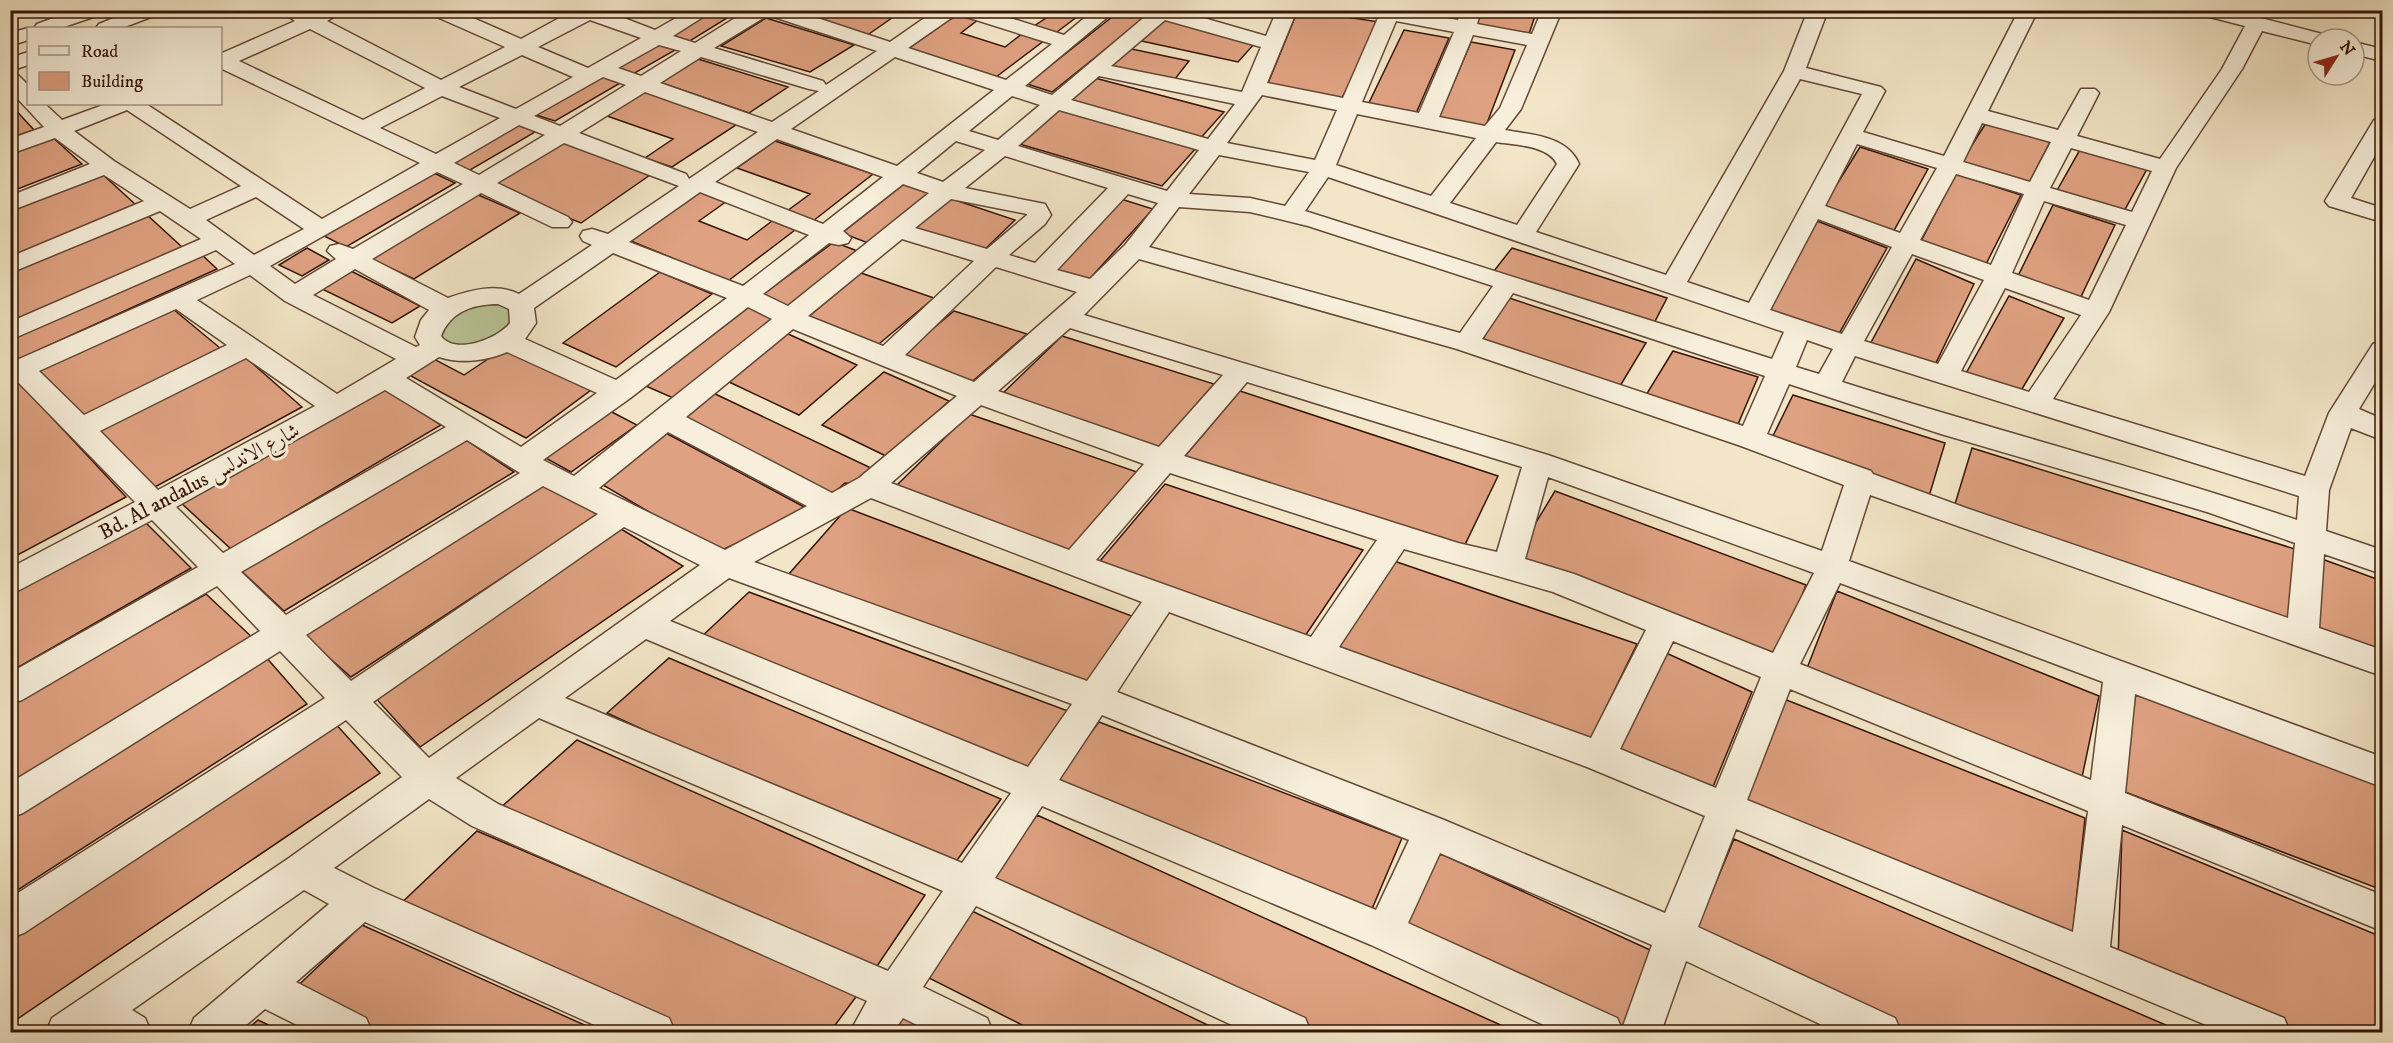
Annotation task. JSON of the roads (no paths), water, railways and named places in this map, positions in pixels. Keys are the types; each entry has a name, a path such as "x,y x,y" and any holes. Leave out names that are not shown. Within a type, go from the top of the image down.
{"street":[{"path":"47,27 94,10"},
{"path":"109,27 152,10"},
{"path":"290,10 441,88 514,118 874,249"},
{"path":"222,62 336,10"},
{"path":"437,10 522,47 594,73 644,84 898,175 946,191 1029,205 1039,211 1036,219 991,258 888,356"},
{"path":"705,10 315,233 252,266 16,372 80,429 426,778 485,815 896,994 973,1032"},
{"path":"294,295 481,184 762,10"},
{"path":"772,10 1053,102 1213,147 1323,168 1437,204 1848,345 2314,490"},
{"path":"426,353 429,329 436,319 448,309 474,298 511,300 884,47 926,10"},
{"path":"767,128 816,85 950,10"},
{"path":"963,10 1067,42"},
{"path":"10,802 283,634 532,466 619,392 746,296 1107,10"},
{"path":"82,1022 302,870 426,778 725,564 869,486 1066,318 1134,250 1252,93 1287,10"},
{"path":"1437,204 1510,109 1552,10"},
{"path":"1668,333 1682,288 1794,71 1818,10"},
{"path":"1826,388 1950,165 2029,10"},
{"path":"2205,10 2306,36"},
{"path":"2287,10 2306,32"},
{"path":"363,128 589,11 658,38 816,85"},
{"path":"576,491 897,230 1002,148 1160,11 1274,44"},
{"path":"1291,214 1323,168 1352,107 1384,12 1468,19 1540,41"},
{"path":"1426,121 1468,19"},
{"path":"2036,403 2096,312 2165,168 2232,69 2256,24"},
{"path":"10,40 27,34"},
{"path":"2366,51 2382,55"},
{"path":"10,65 27,58"},
{"path":"222,62 560,222"},
{"path":"1094,69 1352,107 1493,134 1547,147 1561,153 1568,160 1566,169 1523,234"},
{"path":"1756,314 1874,91 1794,71"},
{"path":"10,78 27,96"},
{"path":"1945,376 1998,277 2037,191 2066,140 2088,93"},
{"path":"35,105 59,130 106,166 189,219 294,295 426,353 467,354 494,347 506,341 524,322 525,313 511,300"},
{"path":"10,147 122,105"},
{"path":"134,105 258,187 315,233 354,259 448,309"},
{"path":"1976,114 2165,168"},
{"path":"2382,125 2374,158 2337,201 2382,215"},
{"path":"953,133 1173,200 1250,205 1291,214 1668,333 1826,388 1951,428 2216,504 2382,562"},
{"path":"1851,135 2140,222"},
{"path":"10,204 106,166"},
{"path":"1041,272 1124,185"},
{"path":"189,219 258,187"},
{"path":"10,266 161,202"},
{"path":"1811,209 2096,312"},
{"path":"897,230 1095,289"},
{"path":"10,332 219,240"},
{"path":"602,240 746,296 790,317 978,394 1164,460 1458,555 1563,582 2382,913"},
{"path":"1134,250 1466,343 1751,439 1861,478 1954,516 2303,633 2382,663"},
{"path":"1466,343 1507,284"},
{"path":"177,298 336,407"},
{"path":"1066,318 1240,373 1538,462 1833,567 2382,772"},
{"path":"1751,439 1799,328"},
{"path":"506,341 619,392"},
{"path":"80,429 247,346"},
{"path":"2303,633 2314,490 2343,413 2382,350"},
{"name":"Bd. Al andalus شارع الاندلس","path":"10,583 336,407 426,353"},
{"path":"1074,564 1240,373"},
{"path":"386,378 576,491 725,564 1095,698 1431,832 1675,936 1881,1032"},
{"path":"2343,413 2382,430"},
{"path":"665,418 834,507"},
{"path":"10,690 468,428"},
{"path":"2215,460 2216,504"},
{"path":"1508,566 1538,462"},
{"path":"1641,1032 1675,936 1781,670 1833,567 1861,478"},
{"path":"869,486 1074,564 1599,756 2270,1032"},
{"path":"10,920 349,700 622,513"},
{"path":"1318,653 1397,534"},
{"path":"870,1032 1163,596"},
{"path":"642,623 1385,932 1602,1032"},
{"path":"1599,756 1665,624"},
{"path":"2089,957 2121,674"},
{"path":"535,701 899,852 1291,1032"},
{"path":"1385,932 1431,832"},
{"path":"302,870 361,901 655,1032"},
{"path":"208,1032 361,901"},
{"path":"262,987 352,1032"},
{"path":"82,1022 130,1032"}]}
